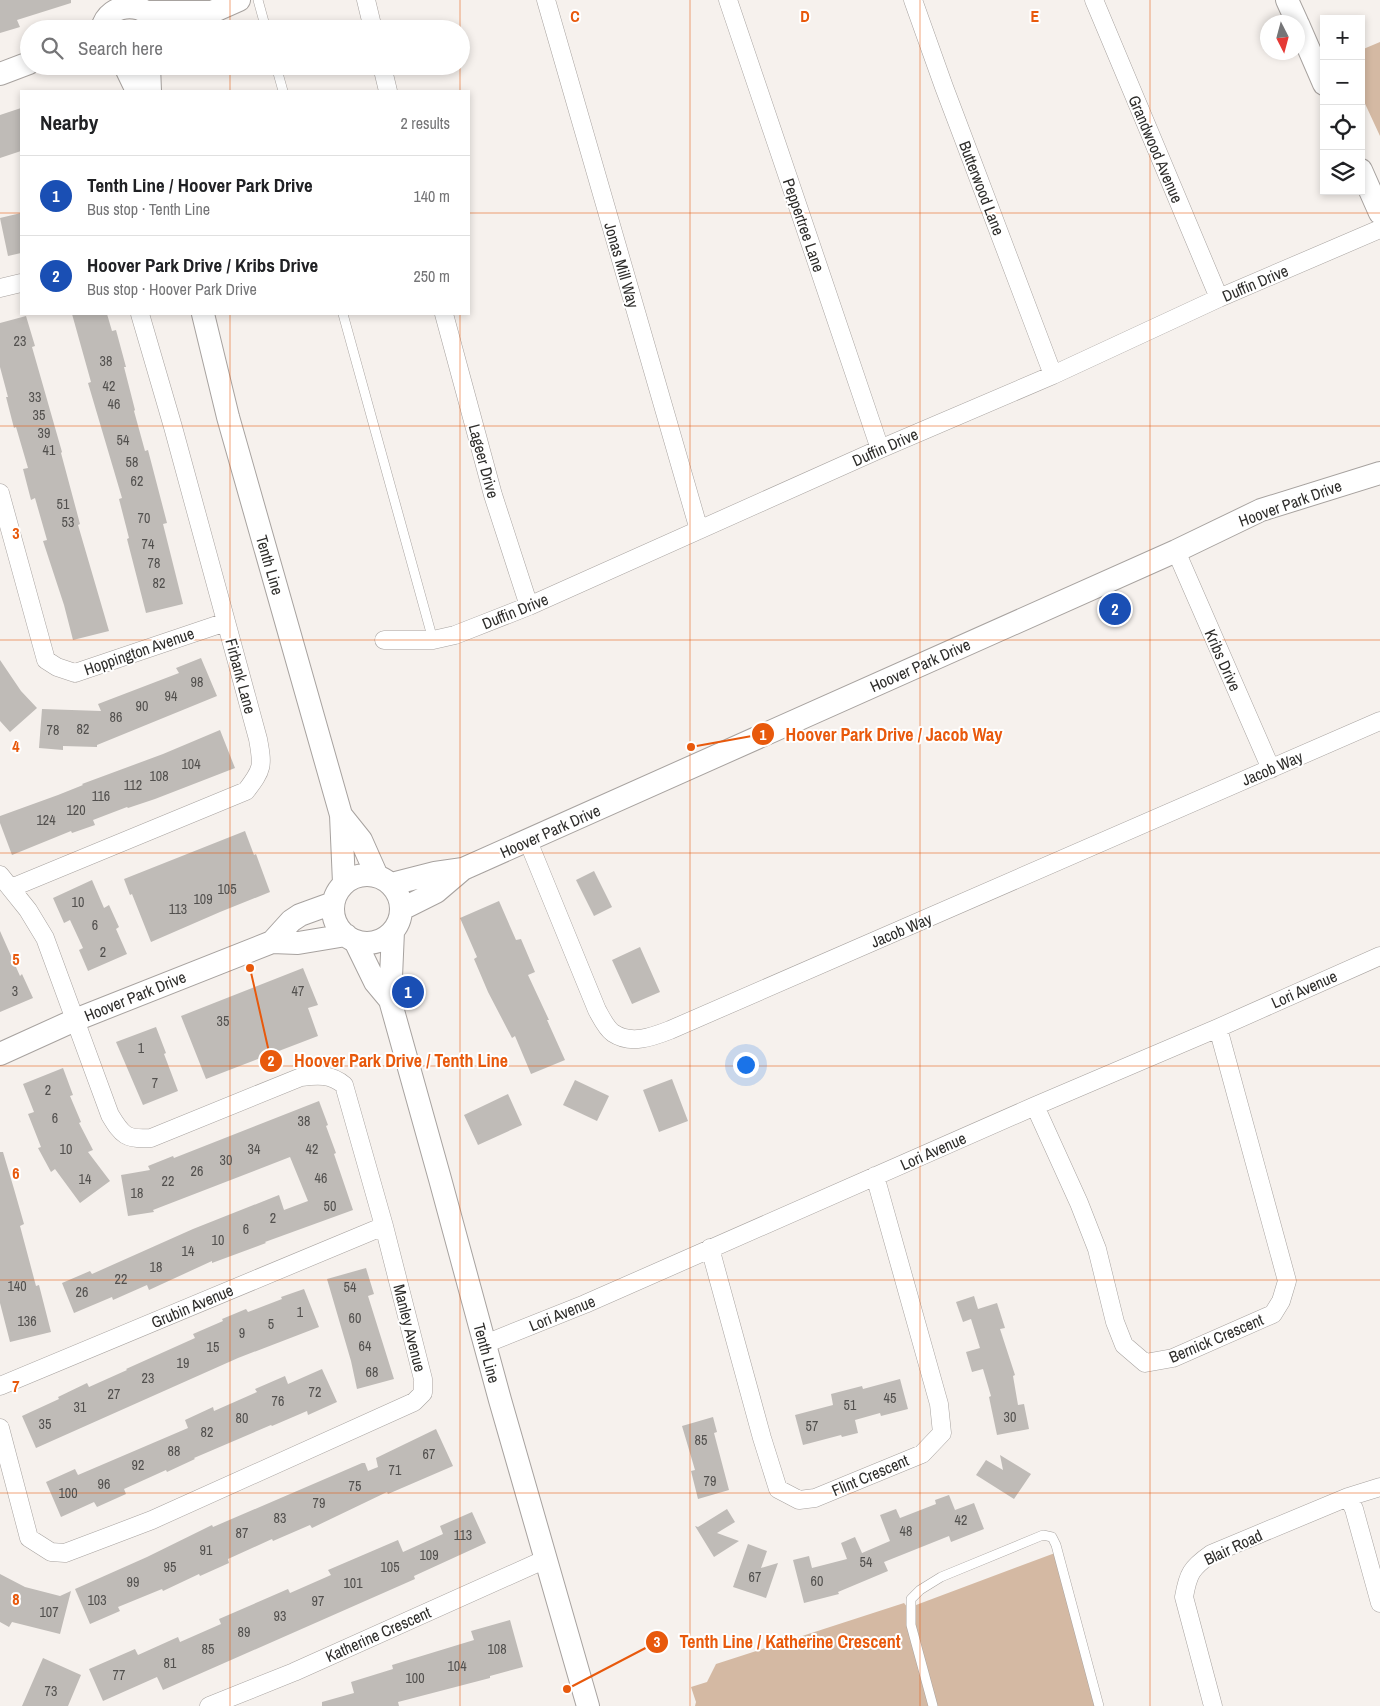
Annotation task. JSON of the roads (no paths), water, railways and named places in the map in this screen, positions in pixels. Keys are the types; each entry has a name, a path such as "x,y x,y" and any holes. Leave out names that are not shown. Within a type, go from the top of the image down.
{"street":[{"path":"198,20 239,0"},
{"path":"366,0 371,20"},
{"name":"Jonas Mill Way","path":"546,0 699,530"},
{"name":"Peppertree Lane","path":"728,0 880,449"},
{"name":"Butterwood Lane","path":"913,0 1053,375"},
{"name":"Grandwood Avenue","path":"1094,0 1219,298"},
{"path":"1287,0 1294,15"},
{"path":"104,19 123,6 145,12 212,12"},
{"path":"1305,41 1320,75"},
{"path":"0,74 20,66"},
{"path":"129,75 137,90"},
{"path":"149,75 150,90"},
{"path":"384,75 388,90"},
{"path":"1365,179 1380,213"},
{"name":"Duffin Drive","path":"384,640 432,640 455,635 529,606 880,449 1053,375 1219,298 1380,229"},
{"path":"0,288 20,283"},
{"name":"Firbank Lane","path":"5,882 246,791 259,774 261,757 226,622 140,315"},
{"name":"Tenth Line","path":"202,315 228,416 341,814 344,883"},
{"name":"Lageer Drive","path":"444,315 492,495 529,606"},
{"name":"Hoover Park Drive","path":"385,880 463,869 1176,551 1261,510 1380,472"},
{"name":"Hoppington Avenue","path":"0,493 46,660 75,673 226,622"},
{"name":"Kribs Drive","path":"1176,551 1271,769"},
{"name":"Jacob Way","path":"528,840 597,1010 613,1033 638,1040 670,1030 1380,721"},
{"name":"Tenth Line","path":"341,814 361,840 385,880"},
{"name":"Hoover Park Drive","path":"402,909 436,892 463,869"},
{"path":"366,874 385,880 398,893 402,909 398,925 385,938 376,942 366,943 350,938 338,926 334,915 333,903 337,892 344,883 354,877 366,874"},
{"name":"Manley Avenue","path":"0,1428 29,1538 52,1552 65,1553 152,1520 414,1402 423,1393 423,1379 384,1226 344,1086 336,1078 320,1075 301,1077 151,1138 137,1139 121,1133 110,1116 45,938 28,910 5,882"},
{"name":"Hoover Park Drive","path":"272,942 290,920 333,903"},
{"name":"Tenth Line","path":"393,931 390,1000 500,1400 588,1706"},
{"name":"Tenth Line","path":"350,938 375,982 390,1000"},
{"name":"Hoover Park Drive","path":"0,1054 75,1020 272,942 298,943 350,938"},
{"name":"Lori Avenue","path":"485,1344 585,1304 1380,956"},
{"name":"Bernick Crescent","path":"1035,1106 1079,1203 1097,1249 1115,1322 1124,1345 1145,1363 1173,1358 1207,1344 1273,1314 1281,1301 1287,1282 1218,1028"},
{"name":"Flint Crescent","path":"710,1248 778,1490 799,1500 815,1498 922,1454 942,1433 940,1404 875,1176"},
{"name":"Grubin Avenue","path":"0,1386 384,1226"},
{"name":"Blair Road","path":"1213,1706 1184,1597 1187,1580 1196,1565 1211,1554 1348,1497 1380,1487"},
{"path":"1348,1497 1354,1509 1380,1603"},
{"name":"Katherine Crescent","path":"209,1706 294,1672 546,1559"}],"lane":[{"path":"258,0 264,20"},
{"path":"279,75 283,90"},
{"path":"343,315 432,640"},
{"path":"933,1706 911,1625 910,1598 941,1577 1043,1535 1052,1537 1056,1545 1099,1706"}],"place":[{"name":"Hoover Park Drive / Kribs Drive","path":"1115,609"},
{"name":"Hoover Park Drive / Jacob Way","path":"691,747"},
{"name":"Hoover Park Drive / Tenth Line","path":"250,968"},
{"name":"Tenth Line / Hoover Park Drive","path":"408,992"},
{"name":"Tenth Line / Katherine Crescent","path":"567,1689"}]}
